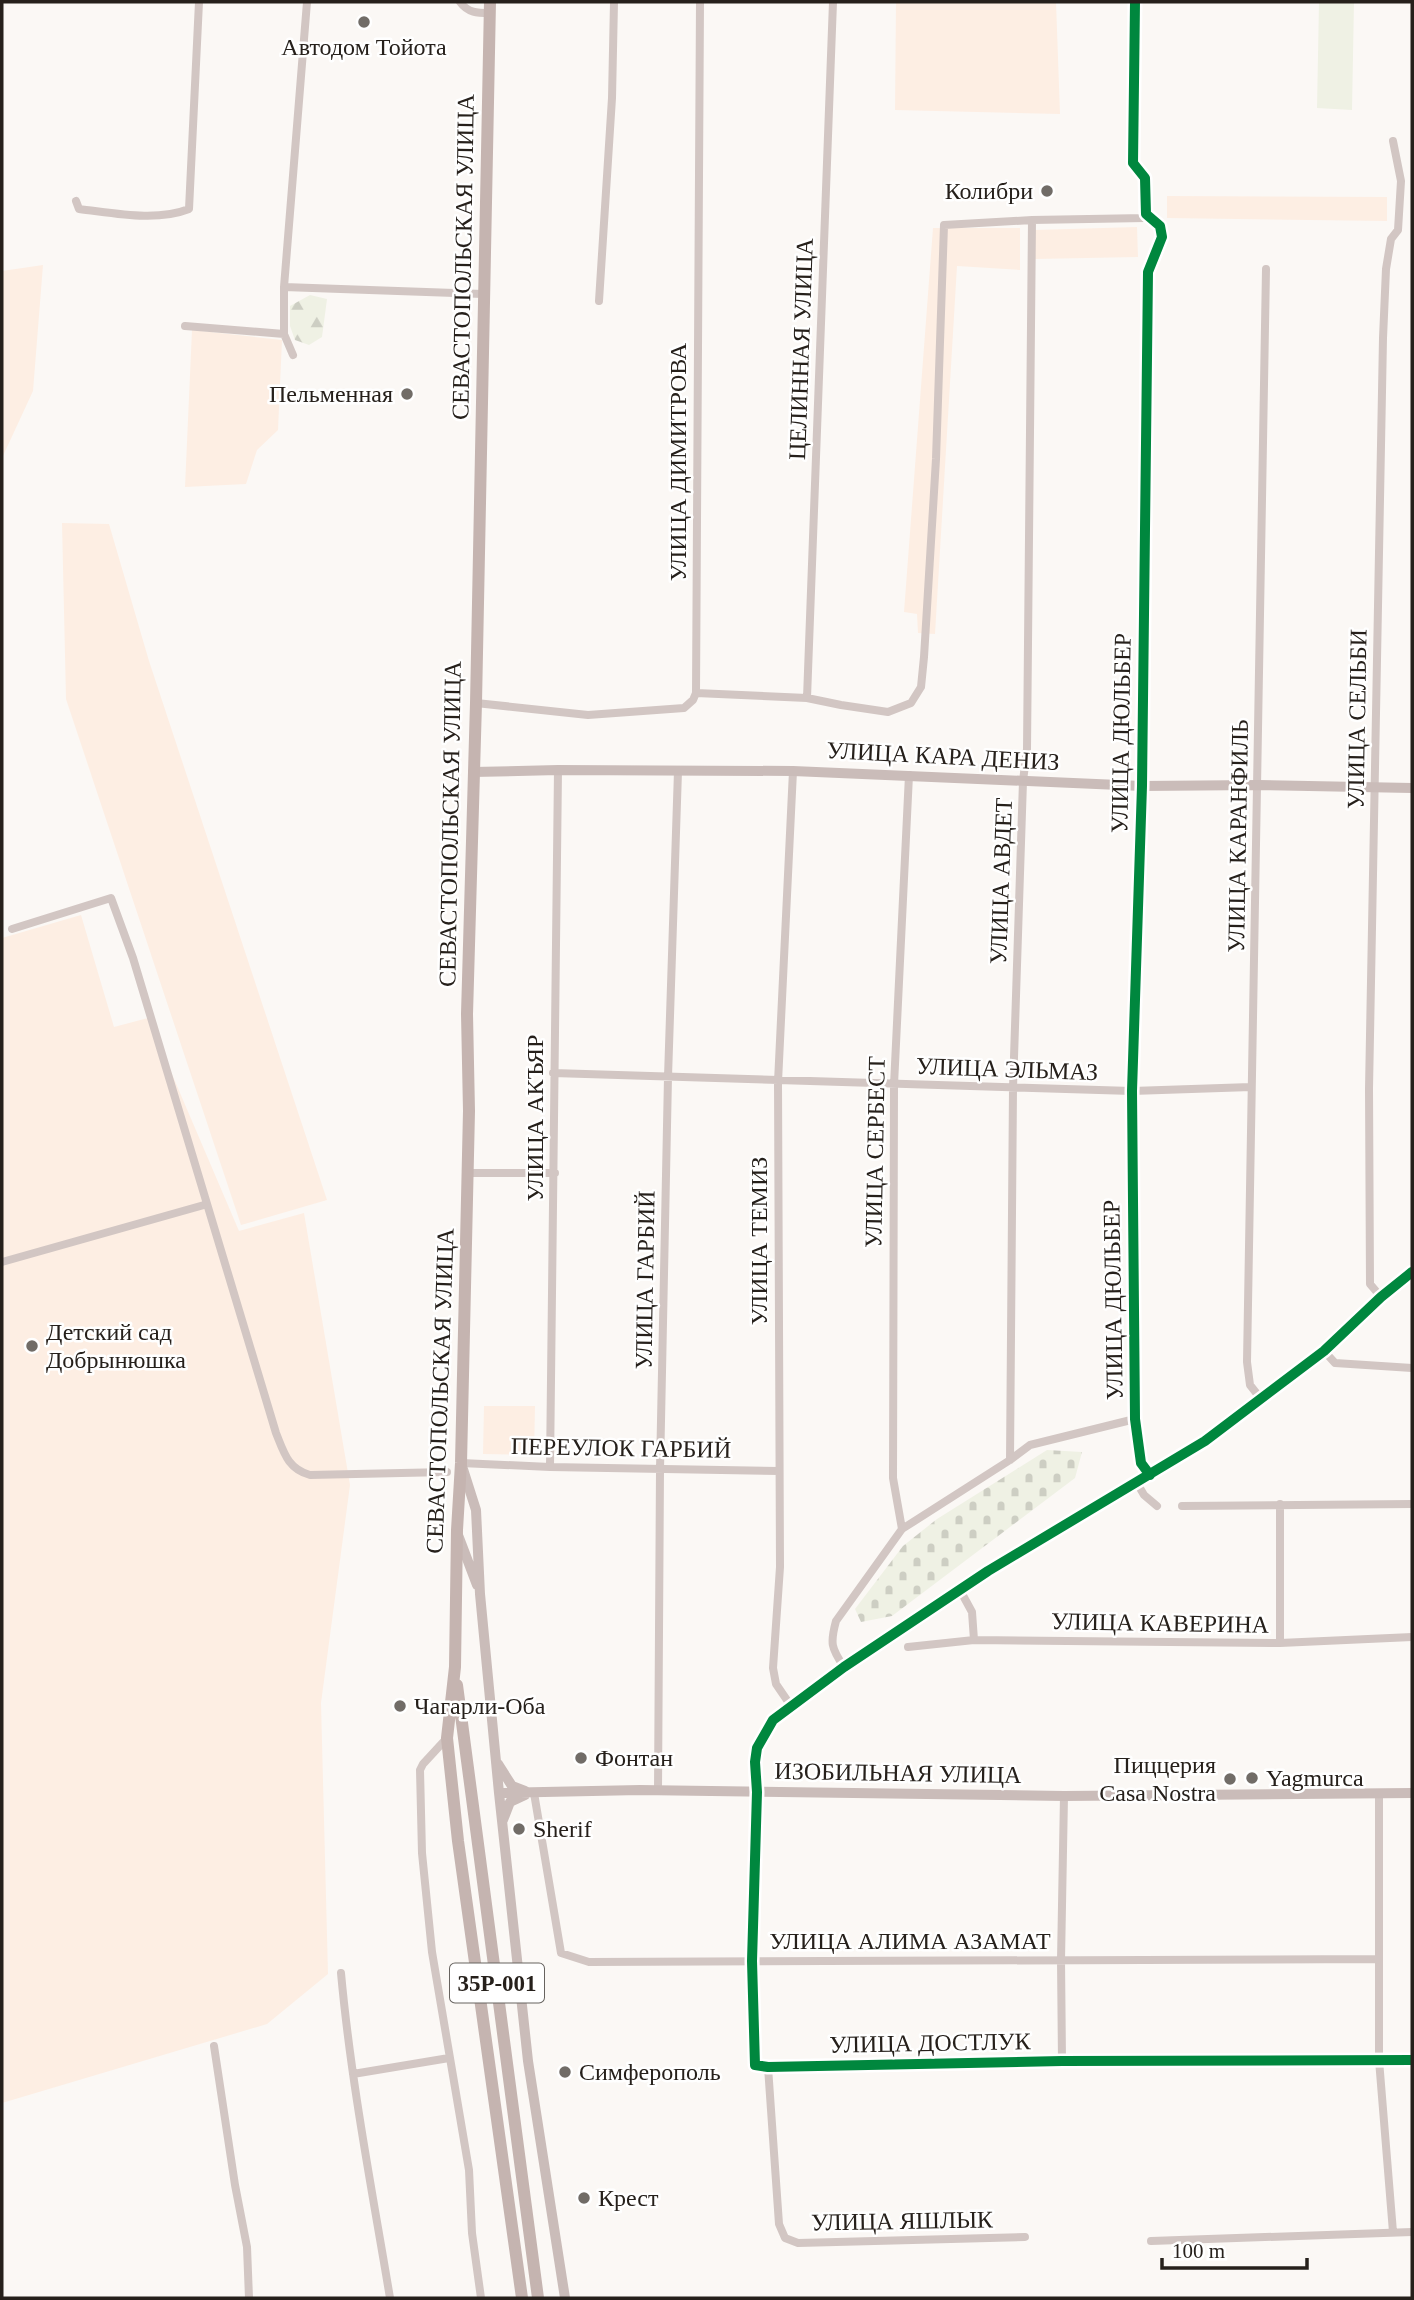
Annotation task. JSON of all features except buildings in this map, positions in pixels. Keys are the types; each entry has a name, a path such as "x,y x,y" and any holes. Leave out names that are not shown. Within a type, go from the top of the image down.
{"main road":[{"name":"СЕВАСТОПОЛЬСКАЯ УЛИЦА","path":"455,1667 469,1111 467,1014 490,7"},
{"name":"УЛИЦА КАРА ДЕНИЗ","path":"473,772 793,771 1142,786 1412,788"},
{"path":"461,1462 475,1510 480,1594 502,1828 528,2061 565,2298"},
{"path":"457,1530 480,1594"},
{"name":"35Р-001","path":"455,1667 447,1738 458,1841 522,2298"},
{"name":"35Р-001","path":"455,1667 538,2298"},
{"path":"495,1750 502,1773 512,1786 534,1793"},
{"name":"ИЗОБИЛЬНАЯ УЛИЦА","path":"499,1793 658,1791 1064,1796 1412,1793"},
{"path":"502,1828 510,1802 520,1796 534,1793"}],"street":[{"path":"76,201 79,209 110,212 172,216 189,209 199,2"},
{"path":"293,355 284,334 284,287 307,2"},
{"path":"460,2 474,13 490,7"},
{"path":"599,302 612,98 614,2"},
{"name":"УЛИЦА ДИМИТРОВА","path":"696,693 700,2"},
{"name":"ЦЕЛИННАЯ УЛИЦА","path":"807,698 833,2"},
{"name":"УЛИЦА ДЮЛЬБЕР","path":"1135,2 1133,163 1145,178 1146,214 1160,226 1162,237 1148,272 1142,786 1132,1091 1136,1419 1141,1463 1150,1475"},
{"name":"УЛИЦА СЕЛЬБИ","path":"1381,1297 1370,1283 1369,1089 1386,269 1391,239 1398,230 1401,181 1393,141"},
{"path":"476,703 588,715 684,708 696,693 807,698 888,712 911,703 921,687 936,459 944,225 1145,218 1146,214"},
{"name":"УЛИЦА АВДЕТ","path":"1010,1460 1013,1088 1023,780 1027,749 1032,220"},
{"name":"УЛИЦА КАРАНФИЛЬ","path":"1261,1399 1250,1385 1247,1362 1266,269"},
{"path":"284,287 483,294"},
{"path":"185,326 284,334"},
{"name":"УЛИЦА АКЪЯР","path":"550,1467 558,770"},
{"name":"УЛИЦА ГАРБИЙ","path":"658,1791 660,1470 668,1077 678,771"},
{"name":"УЛИЦА ТЕМИЗ","path":"791,1706 776,1684 773,1668 780,1567 778,1082 793,771"},
{"name":"УЛИЦА СЕРБЕСТ","path":"902,1529 893,1478 894,1085 909,775"},
{"path":"12,929 111,898 133,958 286,1461 298,1472 310,1475 447,1472"},
{"name":"УЛИЦА ЭЛЬМАЗ","path":"553,1073 1132,1091 1251,1087"},
{"path":"467,1172 555,1173"},
{"path":"2,1262 204,1206"},
{"path":"768,2067 755,2065 752,1961 757,1748 773,1720 844,1667 960,1590 1205,1441 1324,1351 1381,1297 1412,1272"},
{"path":"1324,1351 1335,1363 1412,1368"},
{"path":"844,1667 834,1652 831,1639 836,1621 902,1529 1030,1445 1136,1419"},
{"name":"ПЕРЕУЛОК ГАРБИЙ","path":"461,1462 550,1467 779,1471"},
{"path":"1137,1483 1144,1495 1157,1506"},
{"path":"1280,1504 1280,1643"},
{"path":"1182,1506 1412,1504"},
{"path":"960,1590 972,1612 974,1640"},
{"name":"УЛИЦА КАВЕРИНА","path":"908,1647 974,1640 1280,1643 1412,1637"},
{"path":"447,1738 423,1764 420,1776 422,1853 449,2058 469,2170 472,2233 481,2298"},
{"name":"УЛИЦА АЛИМА АЗАМАТ","path":"534,1793 561,1953 589,1962 1380,1959"},
{"path":"1379,1793 1379,2060 1393,2232"},
{"path":"1062,2061 1064,1796"},
{"path":"341,1973 353,2074 390,2298"},
{"path":"214,2046 247,2247 249,2298"},
{"path":"353,2074 449,2058"},
{"name":"УЛИЦА ДОСТЛУК","path":"768,2067 1062,2061 1412,2060"},
{"name":"УЛИЦА ЯШЛЫК","path":"768,2067 779,2224 785,2238 798,2243 1025,2237"},
{"path":"1151,2241 1412,2232"}],"shaded area":[{"path":"896,2 1056,2 1060,114 895,110"},
{"path":"1167,196 1387,197 1387,221 1167,218"},
{"path":"1137,227 1138,257 1035,259 1035,230"},
{"path":"933,228 1020,228 1020,270 957,266 935,634 918,633 917,614 904,612"},
{"path":"43,265 33,391 2,458 2,271"},
{"path":"192,330 282,340 278,430 257,450 246,484 185,487"},
{"path":"62,523 109,524 149,661 327,1200 241,1225 66,699"},
{"path":"81,915 114,1027 148,1018 239,1231 304,1213 350,1485 321,1703 328,1974 267,2024 2,2103 2,938"},
{"path":"484,1406 535,1406 534,1455 483,1454"}],"green space":[{"path":"1319,2 1354,2 1352,110 1317,108"},
{"path":"310,295 327,299 322,337 309,345 295,340 290,326 290,306"},
{"path":"1047,1450 1082,1452 1075,1478 892,1616 861,1622 855,1609 903,1546 937,1519"}],"cycle path":[{"path":"1135,2 1133,163 1145,178 1146,214 1160,226 1162,237 1148,272 1142,786 1132,1091 1135,1419 1141,1463 1150,1475"},
{"path":"1412,1272 1381,1297 1324,1351 1205,1441 988,1571 844,1667 773,1720 757,1748 755,1762 757,1792 752,1961 755,2065 768,2067 1062,2061 1412,2060"}],"place":[{"name":"Автодом Тойота","path":"364,22"},
{"name":"Колибри","path":"1047,191"},
{"name":"Пельменная","path":"407,394"},
{"name":"Детский сад Добрынюшка","path":"32,1346"},
{"name":"Чагарли-Оба","path":"400,1706"},
{"name":"Фонтан","path":"581,1758"},
{"name":"Yagmurca","path":"1252,1778"},
{"name":"Пиццерия Casa Nostra","path":"1230,1779"},
{"name":"Sherif","path":"519,1829"},
{"name":"Симферополь","path":"565,2072"},
{"name":"Крест","path":"584,2198"}]}
